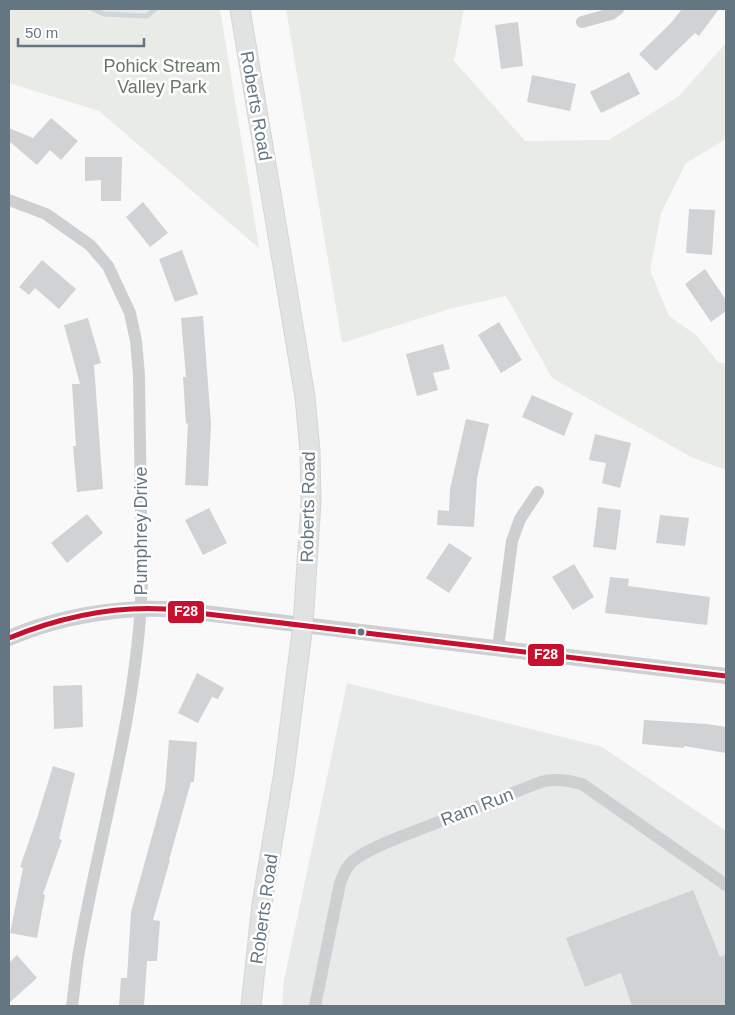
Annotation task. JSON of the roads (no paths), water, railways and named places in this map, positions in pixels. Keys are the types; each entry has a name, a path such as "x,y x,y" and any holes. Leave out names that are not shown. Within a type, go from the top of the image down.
{"main road":[{"name":"Roberts Road","path":"240,9 305,397 310,451 311,502 303,624 284,772 262,904 251,1006"}],"street":[{"path":"582,22 611,14 618,9"},
{"name":"Pumphrey Drive","path":"9,200 46,214 90,245 108,266 130,313 136,341 139,375 142,579 137,658 130,708 79,948 72,1006"},
{"path":"498,648 512,541 520,519 538,492"},
{"path":"9,638 40,626 85,614 141,608 180,610 726,676"},
{"name":"Ram Run","path":"315,1006 340,883 346,868 352,861 375,848 541,782 559,779 582,784 726,885"}],"waterway":[{"path":"93,9 104,14 147,16 155,9"}],"park label":[{"name":"Pohick Stream Valley Park","path":"162,76"}]}
